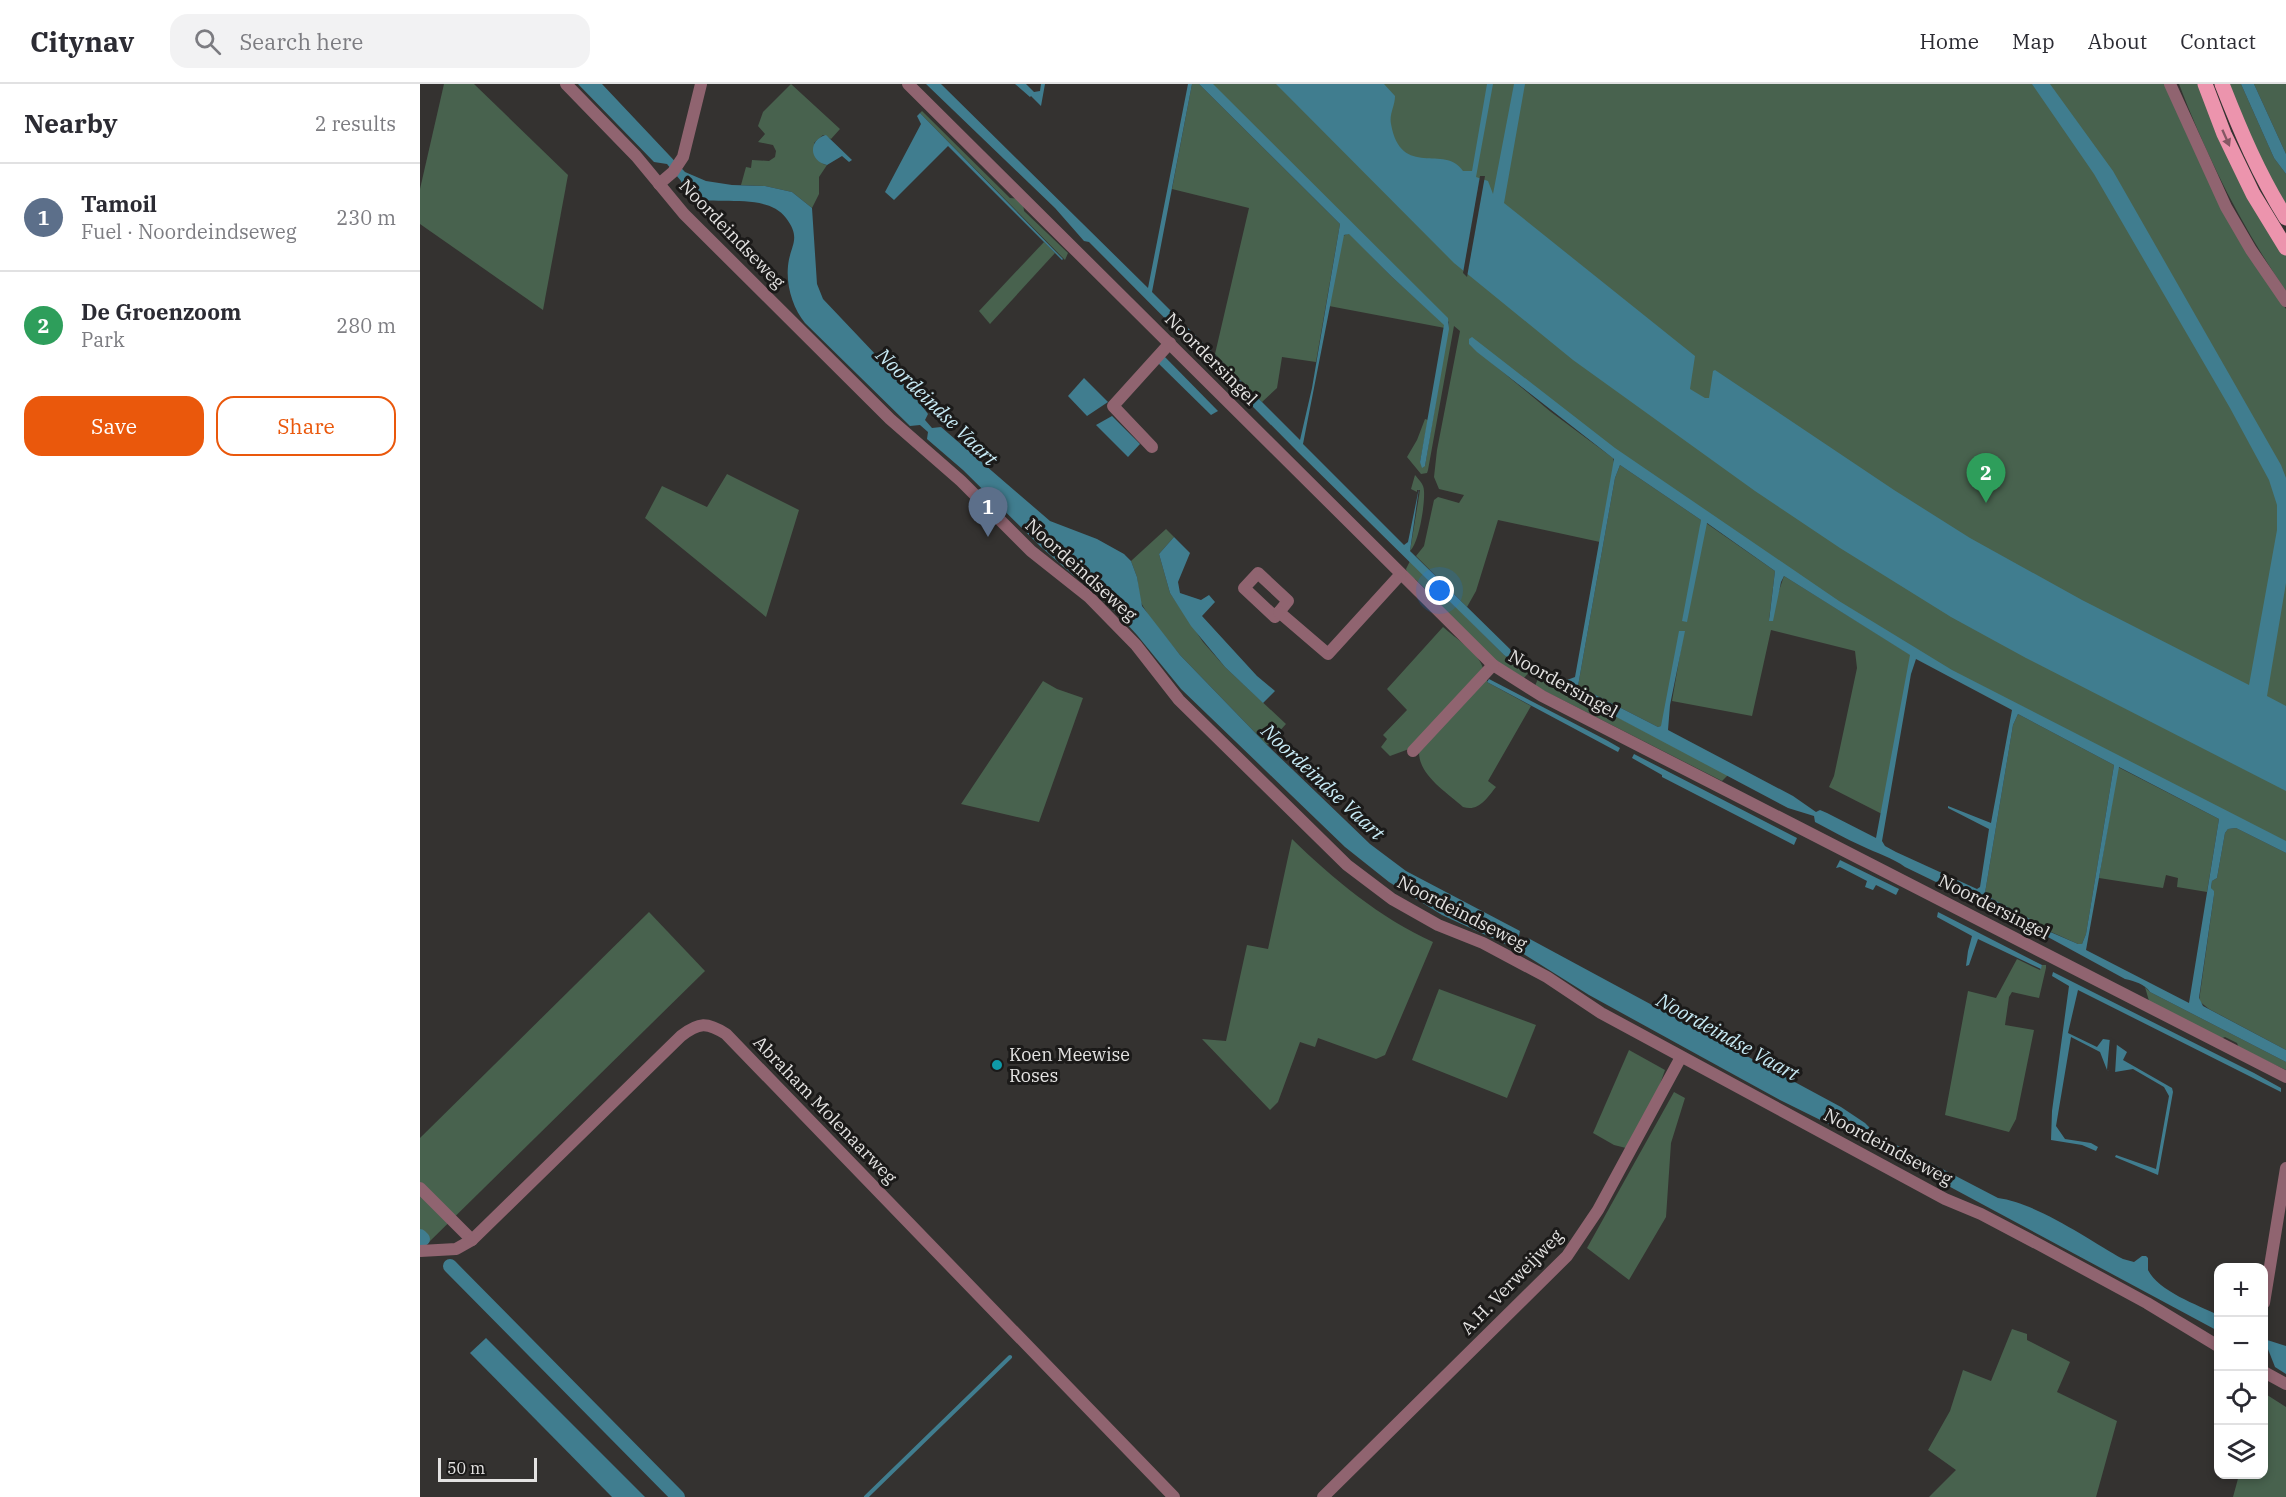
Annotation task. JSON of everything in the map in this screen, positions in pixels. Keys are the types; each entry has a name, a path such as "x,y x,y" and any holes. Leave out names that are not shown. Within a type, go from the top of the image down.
{"main road":[{"path":"2205,84 2224,134 2253,194 2286,248"},
{"path":"2222,84 2262,176 2286,218"}],"street":[{"name":"Noordeindseweg","path":"566,84 636,156 684,214 890,419 961,481 1031,551 1077,587 1117,625 1136,645 1179,700 1347,865 1392,900 1438,925 1483,943 1538,972 1601,1013 1945,1199 1981,1214 2147,1303 2214,1344"},
{"path":"659,184 676,168 683,157 701,84"},
{"name":"Noordersingel","path":"908,84 1492,665 1542,696 2286,1077"},
{"path":"2170,84 2226,207 2251,250 2286,301"},
{"path":"1152,447 1113,406 1170,343"},
{"path":"1279,612 1328,654 1400,575"},
{"path":"1413,751 1492,665"},
{"name":"Abraham Molenaarweg","path":"420,1251 456,1249 472,1240 681,1036 692,1027 705,1024 715,1027 726,1034 1174,1497"},
{"name":"A.H. Verweijweg","path":"1323,1497 1567,1256 1598,1210 1682,1057"},
{"path":"2268,1278 2286,1168"},
{"path":"420,1188 472,1240"},
{"path":"2268,1374 2286,1384"}],"green space":[{"path":"444,84 474,84 568,175 543,310 420,224 420,189"},
{"path":"791,84 840,129 831,139 823,135 814,143 823,164 827,165 819,177 819,194 812,208 792,192 765,186 741,185 746,167 751,168 752,160 769,161 775,157 776,151 773,145 758,142 765,134 758,126 763,112"},
{"path":"1192,84 1199,84 1340,224 1316,362 1282,357 1277,388 1262,402 1215,354 1249,208 1172,189"},
{"path":"1208,84 2167,84 2204,172 2234,228 2286,309 2286,844 1976,689 1770,561 1469,344 1551,412 1613,458 1614,463 1600,542 1498,520 1476,591 1467,607 1416,556 1424,546 1434,500 1438,497 1459,503 1464,495 1439,489 1434,477 1460,331 1454,326 1428,470 1427,473 1421,474 1407,457 1425,419 1428,420 1420,462 1425,466 1449,322"},
{"path":"2179,84 2201,84 2286,255 2286,291 2254,242 2226,190"},
{"path":"2225,84 2241,84 2274,158 2286,174 2286,211"},
{"path":"2254,84 2286,84 2286,154"},
{"path":"922,111 1010,198 1020,199 1024,211 1068,253 1065,260 920,113"},
{"path":"1349,233 1391,276 1444,324 1445,328 1329,306 1343,236"},
{"path":"1044,242 1055,253 990,324 979,311"},
{"path":"1620,465 1701,520 1698,562 1706,523 1775,571 1769,620 1784,576 1911,655 1882,814 1829,787 1834,776 1857,668 1855,651 1771,630 1752,716 1672,701 1684,631 1662,726 1658,727 1578,686 1615,478"},
{"path":"727,474 799,510 766,617 645,518 662,486 707,507"},
{"path":"1415,475 1423,486 1424,497 1419,532 1410,551 1420,490 1417,492 1411,489"},
{"path":"1166,529 1174,537 1159,554 1170,593 1203,642 1225,667 1286,724 1267,745 1180,655 1150,618 1140,601 1137,577 1131,561"},
{"path":"1410,561 1504,655 1531,670 1523,679 1503,667 1433,602 1433,596 1415,579 1409,577 1406,569"},
{"path":"1443,627 1472,651 1483,668 1409,749 1390,756 1381,747 1387,739 1383,735 1407,710 1387,689"},
{"path":"1539,676 1728,775 1722,781 1535,686"},
{"path":"1487,678 1487,682 1531,706 1488,781 1496,787 1482,803 1469,808 1463,807 1429,776 1420,761 1419,752"},
{"path":"1043,681 1057,689 1083,698 1039,822 961,804"},
{"path":"2018,714 2114,765 2086,934 2082,944 2038,926 1985,893 2013,725"},
{"path":"2118,767 2219,819 2207,892 2177,887 2178,878 2166,875 2163,888 2099,878"},
{"path":"2236,828 2286,853 2286,1050 2209,1009 2199,1001 2214,895 2211,888 2212,881 2217,878 2225,833 2228,829"},
{"path":"1292,839 1358,897 1394,921 1433,942 1385,1055 1376,1059 1318,1038 1315,1047 1300,1042 1278,1102 1270,1110 1202,1039 1226,1041 1247,945 1268,949"},
{"path":"649,912 705,971 427,1244 420,1238 420,1138"},
{"path":"2017,959 2040,970 2042,965 2046,965 2046,968 2039,998 2012,992 2009,997 2005,1025 2034,1030 2016,1119 2009,1132 1945,1115 1968,991 1996,998"},
{"path":"2145,987 2150,992 2286,1062 2286,1070 2239,1048 2237,1043 2225,1037 2220,1039 2149,1001"},
{"path":"1439,989 1536,1025 1507,1098 1412,1060"},
{"path":"1629,1050 1665,1070 1659,1087 1626,1148 1614,1145 1593,1133"},
{"path":"1674,1092 1685,1098 1671,1143 1666,1217 1629,1280 1587,1248"},
{"path":"2012,1329 2027,1334 2027,1340 2070,1362 2057,1392 2117,1421 2096,1497 1929,1497 1956,1470 1928,1450 1950,1411 1963,1370 1991,1381"},
{"path":"2268,1396 2286,1407 2286,1497 2233,1497 2238,1479 2268,1479"}],"water":[{"path":"578,84 602,84 685,172 706,181 765,186 792,192 812,208 817,284 823,299 913,394 928,414 925,420 932,428 941,427 1050,521 1097,539 1124,554 1131,561 1137,577 1142,606 1180,655 1267,745 1370,844 1406,871 1520,931 1518,941 1523,944 1528,938 1841,1107 1865,1123 1877,1135 1998,1198 2013,1201 2046,1214 2123,1259 2134,1262 2146,1256 2148,1270 2160,1284 2179,1297 2214,1313 2214,1329 1887,1153 1780,1100 1589,995 1514,948 1442,915 1389,882 1345,847 1181,689 1137,635 1093,587 1073,575 1041,547 963,470 927,439 928,432 920,425 910,426 805,323 797,311 789,289 788,266 794,237 791,225 786,218 777,210 753,202 697,200 685,197 681,181 667,164 654,162"},
{"path":"926,84 941,84 1148,288 1188,84 1192,84 1152,292 1300,440 1312,388 1340,224 1199,84 1213,84 1448,318 1449,329 1425,466 1422,468 1420,462 1444,325 1349,234 1344,235 1303,444 1404,545 1408,542 1419,488 1410,551 1516,655 1534,666 1567,680 1575,677 1614,459 1477,352 1469,344 1469,339 1472,337 1615,448 1839,601 1952,670 2286,841 2286,853 2236,828 2228,829 2225,833 2217,878 2212,881 2211,888 2214,895 2199,998 2203,1006 2286,1050 2286,1062 2035,930 1815,822 1814,816 1788,808 1520,666 1504,655 1089,242 1084,241 1055,208","holes":["1620,465 1701,520 1682,621 1687,622 1707,523 1775,571 1769,621 1773,621 1784,576 1910,655 1876,838 1827,813 1820,810 1816,812 1793,796 1668,730 1670,705 1685,631 1679,631 1661,726 1658,727 1578,686 1615,478","1916,659 2012,710 1991,823 1948,806 1989,829 1980,887 1977,889 1896,852 1885,846 1882,841 1911,674","2018,714 2114,765 2086,934 2082,944 2032,924 2030,919 1985,893 2013,725","2119,767 2219,819 2189,1003 2086,950"]},
{"path":"1015,84 1026,84 1034,92 1040,91 1041,84 1045,84 1041,106 1031,96"},
{"path":"1276,84 1384,84 1395,96 1391,124 1396,141 1404,151 1413,156 1446,160 1455,163 1463,171 1472,171 1487,84 1493,84 1476,177 1488,181 1493,194 1514,84 1525,84 1504,203 1695,356 1690,389 1709,398 1715,370 1970,538 2082,600 2249,685 2277,530 2277,505 2269,480 2230,408 2094,174 2032,84 2050,84 2113,171 2281,465 2286,478 2286,583 2267,696 2286,706 2286,791 2026,658 1951,617 1840,548 1755,491 1573,360 1454,263"},
{"path":"2241,84 2254,84 2286,154 2286,174 2274,158"},
{"path":"920,113 1062,260 948,146 894,200 885,192 921,124 917,116"},
{"path":"826,135 852,160 849,162 842,156 827,165 821,163 813,150 816,141"},
{"path":"1163,355 1218,411 1211,415 1157,362"},
{"path":"1084,378 1108,402 1087,416 1068,396"},
{"path":"1112,416 1140,444 1128,457 1096,425"},
{"path":"1174,537 1190,553 1178,582 1180,593 1201,600 1209,595 1215,602 1202,616 1257,676 1275,691 1263,703 1225,667 1191,626 1170,593 1159,554"},
{"path":"1489,679 1608,741 1620,748 1618,752 1487,682"},
{"path":"1634,754 1797,838 1794,845 1662,777 1632,758"},
{"path":"1840,860 1899,889 1896,895 1876,885 1873,890 1865,887 1867,881 1840,867 1836,868"},
{"path":"1938,912 2042,965 2041,969 1978,939 1969,965 1966,966 1972,936 1937,917"},
{"path":"2053,972 2254,1073 2281,1088 2281,1092 2078,990 2068,1033 2097,1047 2103,1039 2110,1040 2127,1052 2123,1060 2172,1088 2158,1175 2115,1157 2116,1155 2156,1169 2169,1096 2164,1087 2133,1069 2115,1072 2107,1070 2100,1052 2071,1037 2056,1126 2065,1139 2091,1143 2098,1147 2096,1151 2082,1145 2051,1140 2052,1111 2069,986 2052,976"},
{"path":"486,1338 645,1497 612,1497 470,1353"},
{"path":"2268,1340 2286,1346 2286,1374 2275,1367 2268,1349"}],"pier":[{"path":"1480,176 1485,176 1467,277 1463,273"},
{"path":"2110,1037 2117,1042 2115,1074 2107,1070"}],"waterway":[{"path":"420,1236 423,1239"},
{"path":"450,1266 678,1497"},
{"path":"866,1497 1010,1357"}],"place":[{"name":"De Groenzoom","path":"1986,503"},
{"name":"Tamoil","path":"988,537"},
{"name":"Koen Meewise Roses","path":"997,1065"}],"water label":[{"name":"Noordeindse Vaart","path":"937,407"},
{"name":"Noordeindse Vaart","path":"1323,782"},
{"name":"Noordeindse Vaart","path":"1728,1037"}]}
